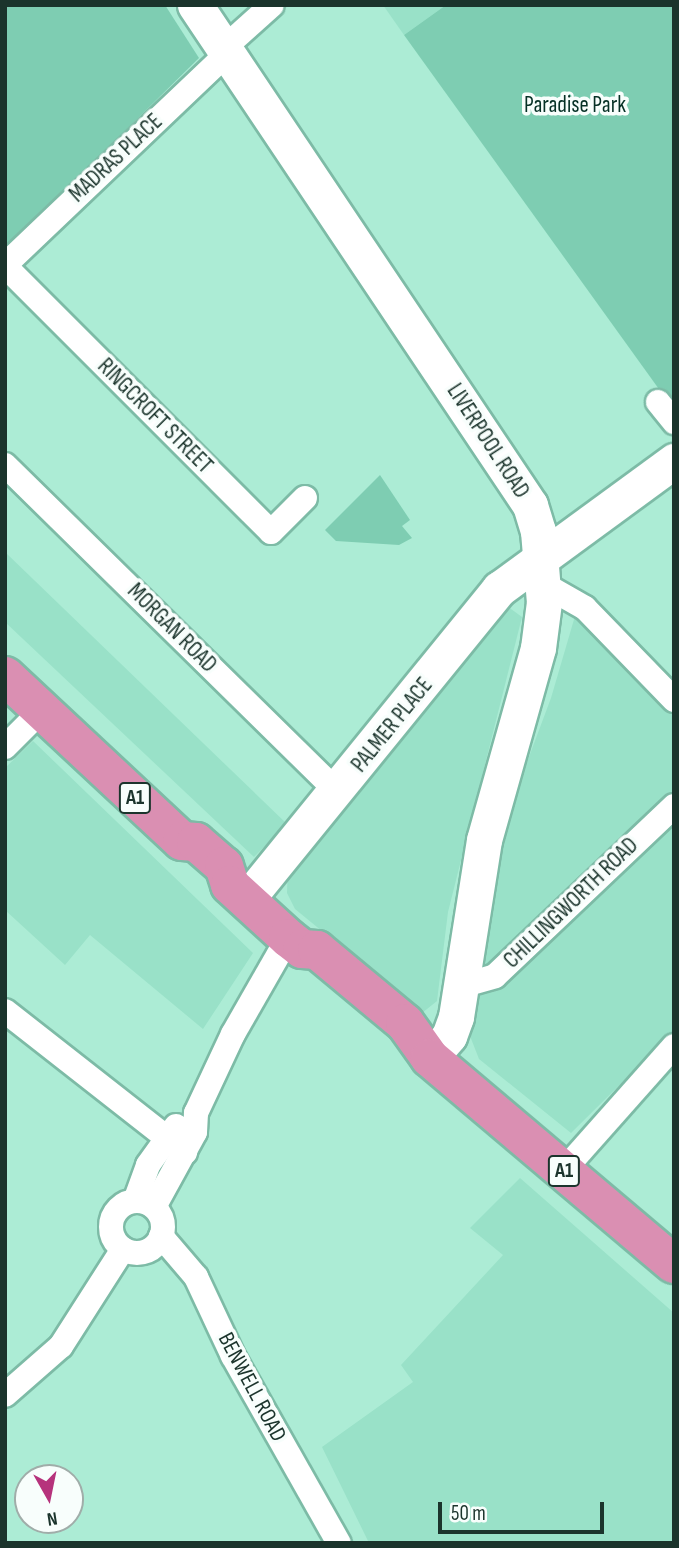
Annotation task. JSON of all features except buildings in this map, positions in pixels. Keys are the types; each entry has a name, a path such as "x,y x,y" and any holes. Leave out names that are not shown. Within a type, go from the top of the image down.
{"highway":[{"name":"A1","path":"5,677 182,841 196,842 224,866 239,892 295,943 302,964 309,972 393,1043 430,1058 674,1264"}],"main road":[{"name":"LIVERPOOL ROAD","path":"195,5 530,505 542,571 538,648 484,840 453,1028 430,1058"},
{"name":"PALMER PLACE","path":"239,892 338,792 499,589 542,571 674,461"}],"street":[{"name":"MADRAS PLACE","path":"5,265 272,5"},
{"name":"RINGCROFT STREET","path":"5,265 271,532 305,498"},
{"path":"658,402 674,422"},
{"name":"MORGAN ROAD","path":"5,465 338,792"},
{"path":"542,571 585,608 674,700"},
{"path":"5,747 41,711"},
{"name":"CHILLINGWORTH ROAD","path":"461,986 495,975 674,806"},
{"path":"144,1204 148,1166 176,1145 178,1124 196,1112 233,1034 295,943"},
{"path":"5,1011 176,1145"},
{"path":"563,1171 674,1046"},
{"path":"144,1204 162,1219 161,1236 144,1251 123,1249 112,1234 113,1217 144,1204"},
{"name":"BENWELL ROAD","path":"161,1236 197,1277 233,1356 339,1543"},
{"path":"5,1395 61,1346 123,1249"}],"shaded area":[{"path":"383,5 446,5 404,35"},
{"path":"5,552 287,824 254,857 5,622"},
{"path":"507,606 522,617 448,912 437,1001 422,1013 295,909 287,893 288,861"},
{"path":"575,616 674,709 674,1031 571,1133 479,1059 470,1036 502,829 551,698"},
{"path":"33,741 253,953 203,1029 90,935 65,965 5,910 5,768"},
{"path":"520,1178 674,1313 674,1543 369,1543 322,1447 413,1382 401,1365 503,1255 470,1228"}],"green space":[{"path":"5,5 165,5 199,58 5,249"},
{"name":"Paradise Park","path":"446,5 674,5 674,410 404,35"},
{"path":"380,475 410,520 402,526 412,538 399,545 336,541 325,530"}]}
